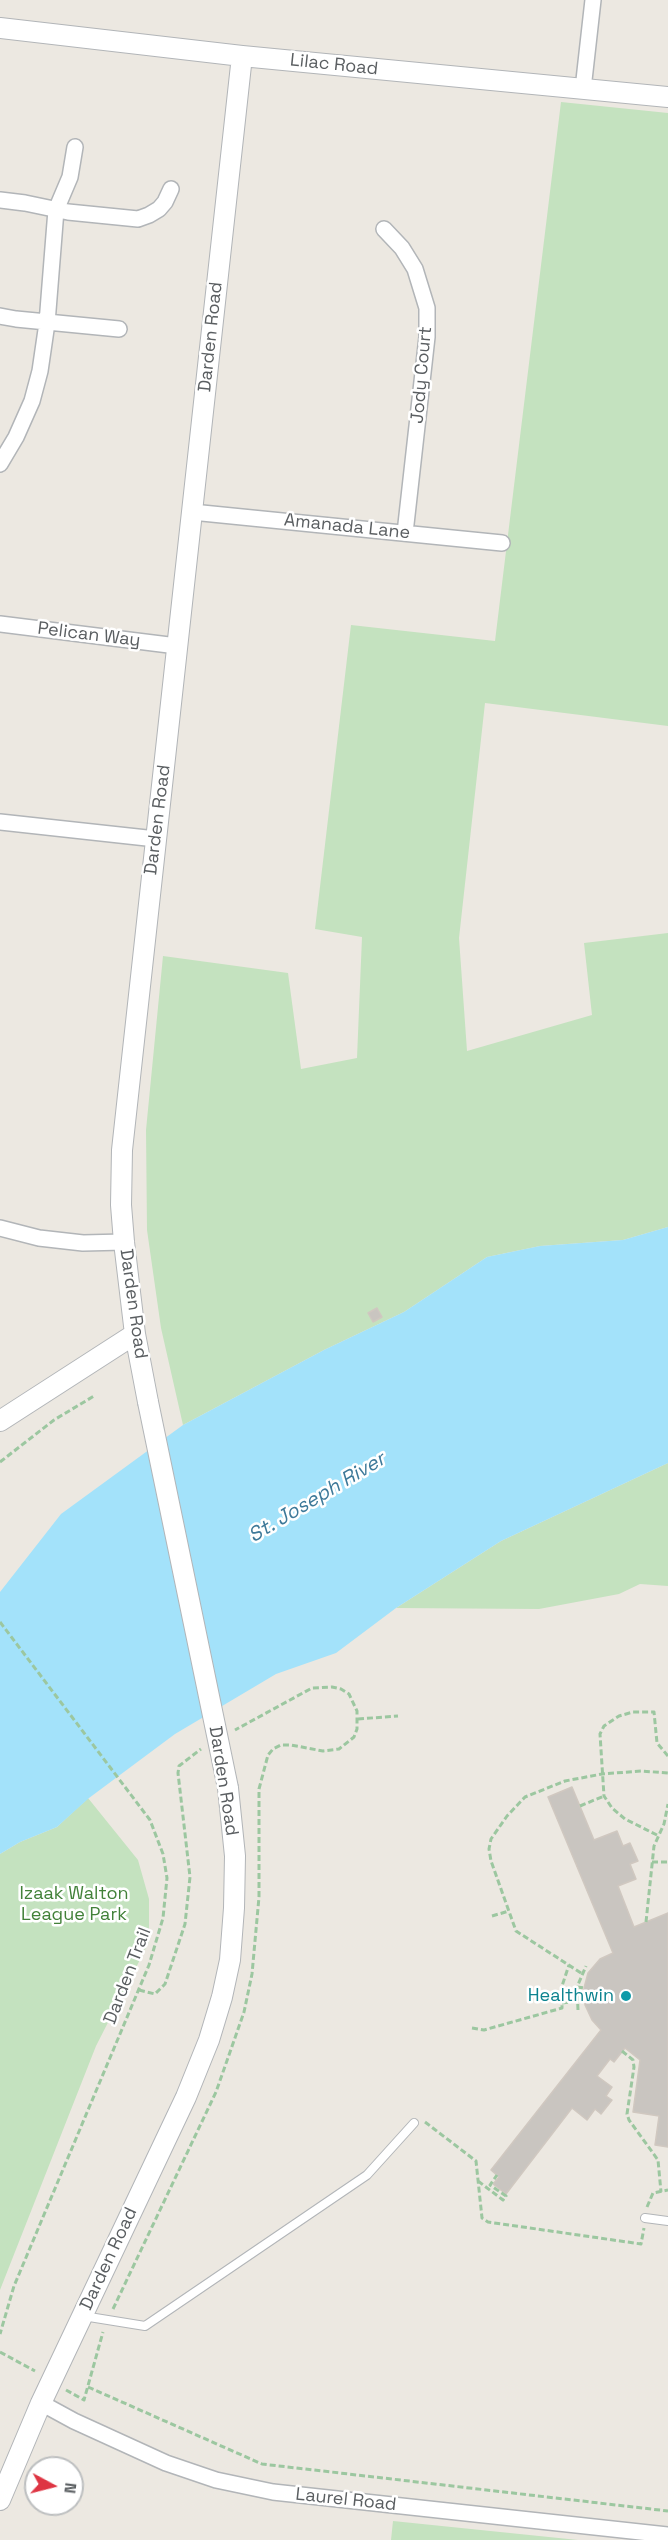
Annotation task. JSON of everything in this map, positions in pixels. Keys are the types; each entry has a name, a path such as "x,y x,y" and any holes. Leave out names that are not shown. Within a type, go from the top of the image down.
{"street":[{"path":"583,89 593,0"},
{"name":"Lilac Road","path":"0,28 242,56 668,97"},
{"name":"Darden Road","path":"0,2500 41,2403 186,2097 209,2040 230,1960 235,1856 228,1788 135,1334 121,1205 122,1150 242,56"},
{"path":"0,464 16,437 32,401 40,371 47,323 56,210 70,177 75,147"},
{"path":"0,200 56,210 138,219 159,208 165,202 171,189"},
{"name":"Jody Court","path":"384,229 402,248 415,269 427,308 427,337 405,533"},
{"path":"0,316 47,323 119,329"},
{"name":"Amanada Lane","path":"192,512 502,543"},
{"name":"Pelican Way","path":"0,624 177,646"},
{"path":"0,822 156,839"},
{"path":"0,1228 39,1238 124,1242"},
{"path":"0,1421 135,1334"},
{"name":"Laurel Road","path":"41,2403 74,2421 166,2463 216,2480 273,2492 668,2535"}],"lane":[{"path":"82,2316 145,2326 367,2175 417,2120"},
{"path":"645,2218 668,2221"}],"path":[{"path":"0,1462 54,1420 94,1396"},
{"name":"Darden Trail","path":"0,1622 150,1820 163,1854 166,1878 163,1918 158,1943 14,2286 0,2334"},
{"path":"657,1835 625,1819 612,1808 604,1796 600,1734 604,1726 626,1714 654,1712 657,1743 668,1756"},
{"path":"357,1719 398,1716"},
{"path":"581,1973 516,1931 491,1860 489,1849 491,1839 507,1816 525,1797 565,1781 602,1774 640,1771 668,1773"},
{"path":"580,1806 604,1796"},
{"path":"646,1922 657,1835 664,1824 668,1804"},
{"path":"652,1862 668,1862"},
{"path":"492,1916 509,1911"},
{"path":"472,2028 484,2030 562,2008 564,1976 569,1965"},
{"path":"578,2010 577,1987 581,1973 586,1966"},
{"path":"577,1987 584,1988"},
{"path":"562,2003 577,2001"},
{"path":"622,2051 633,2060 634,2067 627,2114 658,2160 661,2192"},
{"path":"417,2120 476,2161 482,2218 488,2222 641,2244 650,2197 653,2193 668,2190"},
{"path":"478,2181 503,2200 506,2196 490,2185 497,2175"},
{"path":"0,2352 33,2369"},
{"path":"88,2387 261,2464 668,2511"}],"green space":[{"path":"561,102 668,113 668,726 485,703 459,938 467,1051 592,1015 584,943 668,933 668,1227 623,1240 540,1246 487,1257 404,1312 324,1350 183,1425 161,1328 147,1230 146,1130 163,956 288,973 301,1069 357,1058 362,937 315,929 351,625 495,641"},
{"path":"668,1463 668,1586 640,1584 619,1594 539,1609 396,1608 501,1541"},
{"name":"Izaak Walton League Park","path":"88,1798 138,1860 149,1899 149,1942 96,2046 0,2290 0,1854 20,1842 57,1827"},
{"path":"393,2521 578,2540 391,2540"}],"water":[{"name":"St. Joseph River","path":"668,1227 668,1463 501,1541 396,1608 336,1653 276,1674 175,1734 89,1798 57,1827 20,1842 0,1854 0,1592 61,1514 183,1425 324,1350 404,1312 487,1257 540,1246 623,1240"}],"building":[{"path":"377,1308 382,1317 373,1322 368,1313"},
{"name":"Healthwin","path":"572,1787 594,1840 617,1831 623,1846 630,1843 638,1861 630,1864 636,1879 618,1886 634,1927 668,1913 668,2147 655,2145 659,2116 633,2112 640,2060 625,2048 614,2062 610,2059 597,2076 612,2087 606,2096 612,2100 601,2114 595,2109 587,2120 572,2108 506,2194 493,2184 499,2177 491,2170 601,2030 592,2020 585,2005 584,1988 588,1973 600,1959 613,1953 548,1797"}],"place":[{"name":"Healthwin","path":"626,1996"}]}
